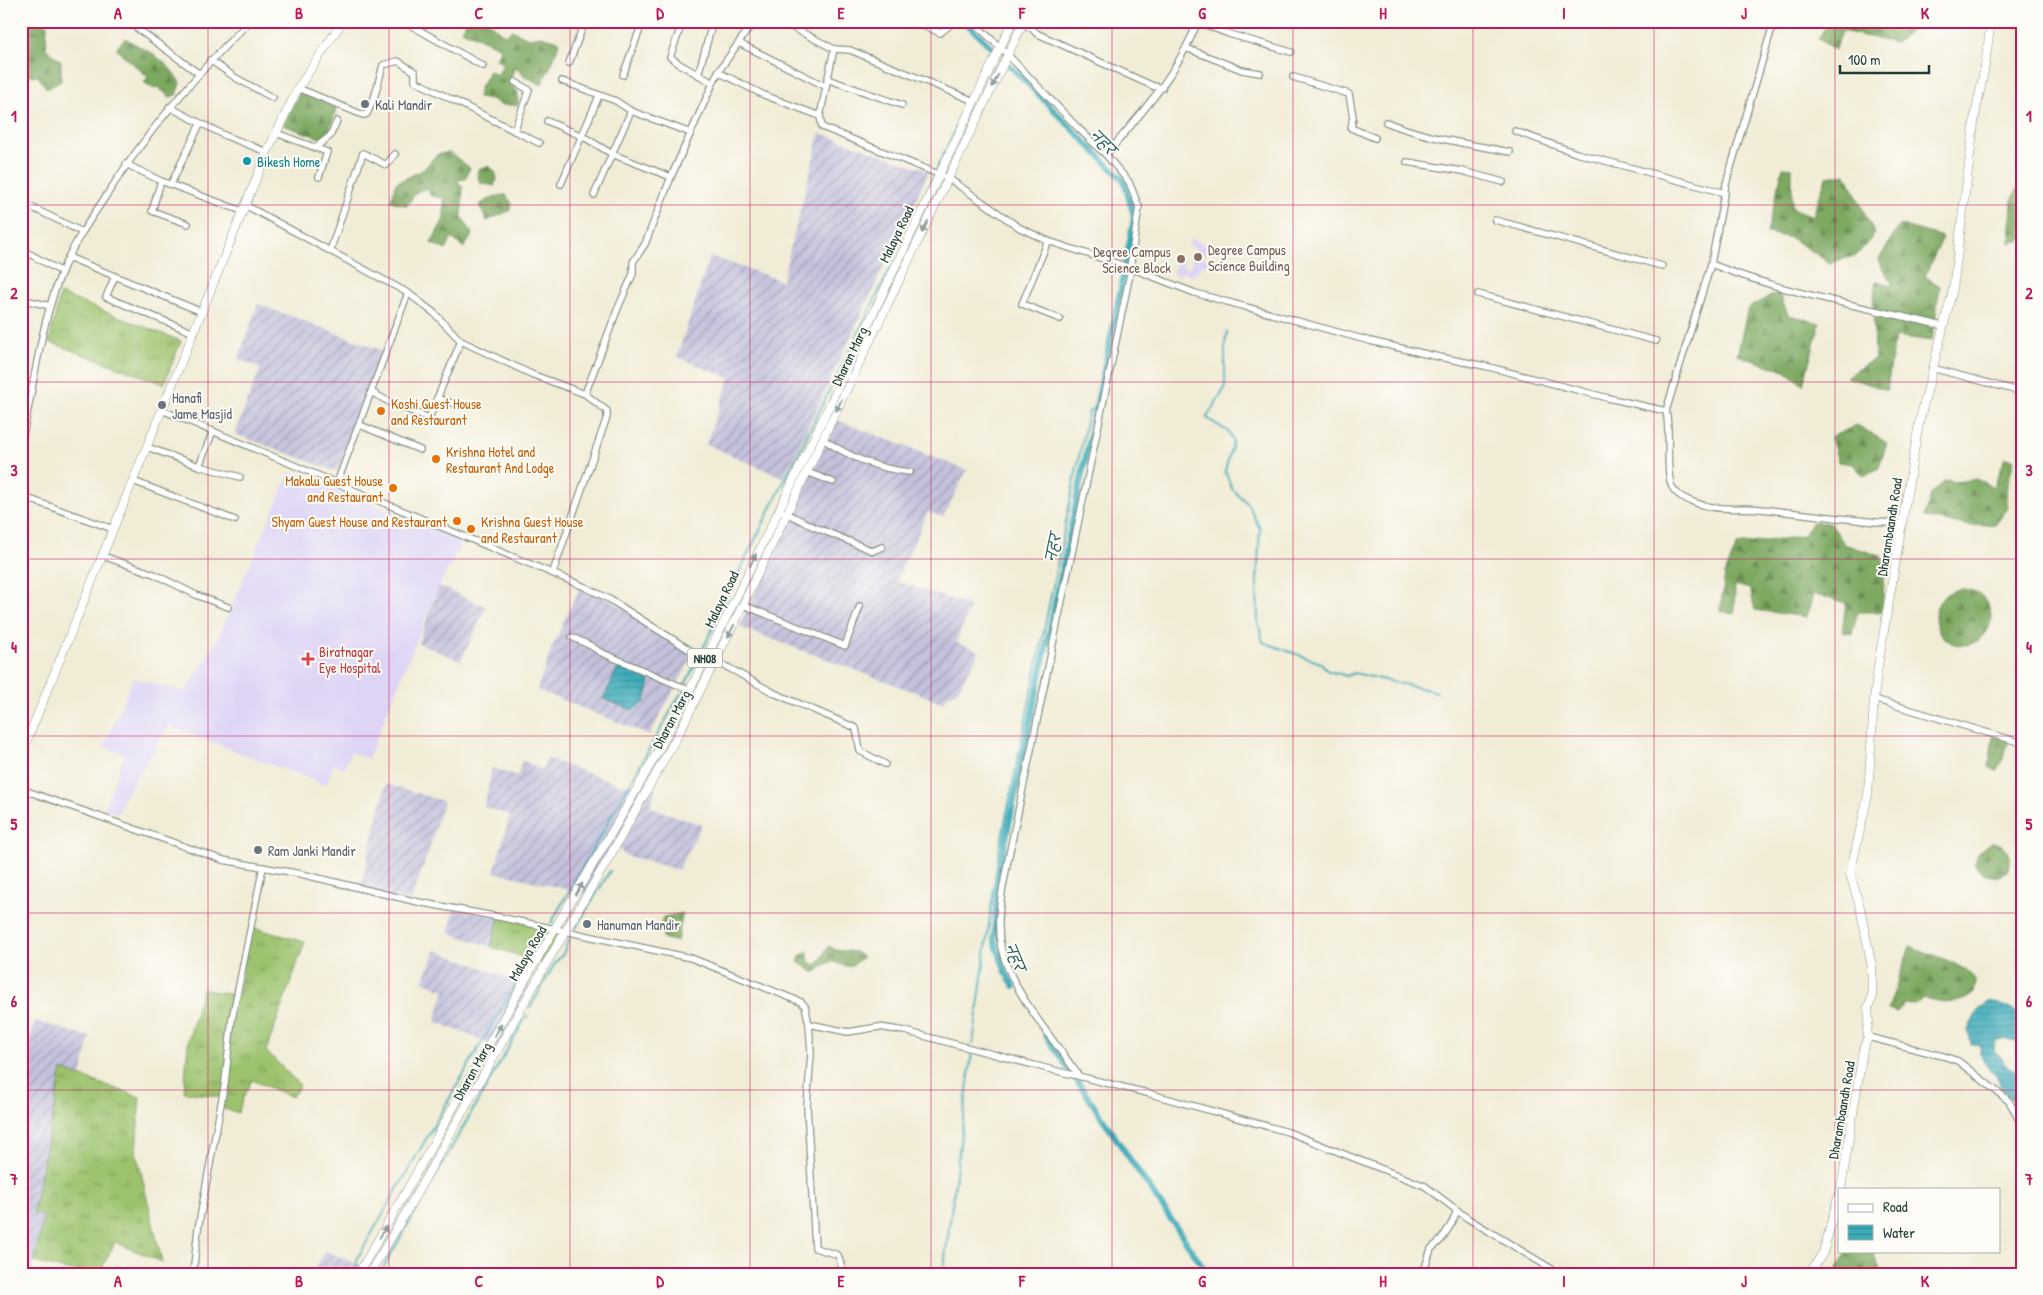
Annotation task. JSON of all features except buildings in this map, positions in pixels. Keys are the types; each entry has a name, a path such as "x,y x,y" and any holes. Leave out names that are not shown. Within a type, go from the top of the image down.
{"main road":[{"path":"21,755 267,152 298,88 343,21"},
{"name":"Malaya Road","path":"358,1274 601,851 661,744 706,658 1012,21"},
{"name":"Dharan Marg","path":"369,1274 404,1216 670,749 743,605 1024,21"},
{"name":"Dharambaandh Road","path":"1841,1188 1863,1050 1868,1037 1868,1007 1872,999 1872,967 1860,907 1850,874 1868,795 1874,699 1901,524 1919,422 1953,289 1975,116 1985,66 1991,21"},
{"path":"661,744 670,749"},
{"path":"484,1054 493,1060"},
{"path":"1808,1274 1823,1254 1838,1198"}],"street":[{"path":"126,21 198,73"},
{"path":"21,444 50,306 68,257 126,164 169,108 210,60 250,21"},
{"path":"403,21 483,66"},
{"path":"569,63 585,21"},
{"path":"623,75 643,21"},
{"path":"683,21 670,57 713,83"},
{"path":"698,75 712,21"},
{"path":"585,394 633,274 633,262 645,244 671,178 713,83 718,72 754,21"},
{"path":"780,21 834,50 850,50 974,101"},
{"path":"915,21 940,33 955,21"},
{"path":"972,21 1106,155 1129,182 1139,207 1130,268 1008,860 999,922 1001,946 1012,978 1079,1076"},
{"path":"1029,21 1028,27 1033,29 1036,34 1153,86 1162,88"},
{"path":"1774,21 1763,52 1725,193 1712,264 1666,411 1670,425 1671,482 1677,493 1712,507 1731,509 1759,508 1808,516 1901,524"},
{"path":"1106,155 1162,88 1173,72 1198,22 1229,34 1291,52"},
{"path":"739,43 825,86"},
{"path":"1186,48 1242,70 1260,73"},
{"path":"834,50 820,116 822,128 948,178 1020,228 1048,241 1130,268 1195,293 1439,358 1486,366 1666,411"},
{"path":"210,60 236,78 273,98"},
{"path":"298,88 363,115 367,114 375,95 383,65 398,61 415,72 414,81 539,143"},
{"path":"718,72 764,95 820,116"},
{"path":"1292,76 1349,94 1353,117 1351,128 1375,138"},
{"path":"827,79 902,105"},
{"path":"562,81 616,101 631,111 691,134"},
{"path":"514,131 529,90 515,82"},
{"path":"561,184 599,96"},
{"path":"169,108 200,124 267,152"},
{"path":"594,195 631,111"},
{"path":"315,148 330,136 337,121"},
{"path":"547,121 582,136 612,154 671,178"},
{"path":"1386,122 1400,128 1510,152"},
{"path":"171,184 200,124"},
{"path":"1515,131 1576,153 1725,193"},
{"path":"276,134 327,152 319,177"},
{"path":"330,251 363,153 386,165 395,154"},
{"path":"1407,162 1503,182"},
{"path":"126,164 161,181 244,208 330,251 408,293 434,313 461,342 531,374 585,394 607,411 607,417 553,572"},
{"path":"161,181 152,211 188,224"},
{"path":"21,202 82,232"},
{"path":"1495,220 1662,266"},
{"path":"1048,241 1022,304 1060,319"},
{"path":"21,249 62,272"},
{"path":"68,257 202,312"},
{"path":"1712,264 1737,274 1815,297 1943,326"},
{"path":"115,276 106,297 194,333"},
{"path":"337,482 408,293"},
{"path":"1478,294 1656,341"},
{"path":"21,299 50,306"},
{"path":"371,392 393,404 429,418 461,342"},
{"path":"1932,368 2022,392"},
{"path":"437,398 455,404"},
{"path":"162,410 553,572 609,599 693,652 774,693 856,728 860,751 884,764"},
{"path":"360,425 420,450"},
{"path":"200,466 213,431"},
{"path":"823,439 844,453 890,470 910,472"},
{"path":"147,447 200,466 240,477"},
{"path":"807,472 833,482"},
{"path":"133,481 235,520"},
{"path":"21,496 113,529"},
{"path":"778,509 864,548 873,551 882,547"},
{"path":"103,556 154,574 196,595 228,607"},
{"path":"743,605 845,646 860,606"},
{"path":"572,637 600,652 689,690"},
{"path":"1874,699 2022,743"},
{"path":"21,790 222,860 301,874 418,902 691,958 801,1002 805,1006 809,1024 811,1053 807,1106 816,1248 838,1255 844,1274"},
{"path":"193,1274 198,1228 225,1082 232,1019 263,867"},
{"path":"809,1024 848,1032 879,1027 905,1031 1147,1093 1288,1132 1424,1186 1457,1210 1560,1274"},
{"path":"1868,1037 1958,1061 2009,1101 2022,1126"},
{"path":"1423,1274 1431,1249 1444,1234 1457,1210"}],"shaded area":[{"path":"820,133 929,171 784,478 706,444 730,378 677,357 710,256 782,281"},
{"name":"Degree Campus Science Building","path":"1191,238 1208,246 1204,258 1210,261 1208,266 1201,264 1198,273 1194,272 1193,276 1182,272 1180,276 1173,274 1176,258 1184,260 1182,266 1190,269 1192,258 1198,249 1189,246"},
{"path":"258,304 384,351 338,472 235,434 260,368 238,359"},
{"path":"837,420 967,470 943,517 928,512 896,581 971,606 956,642 980,651 958,690 946,697 944,703 739,627"},
{"name":"Biratnagar Eye Hospital","path":"290,472 463,540 439,586 368,759 351,752 344,768 334,764 326,785 169,726 124,797 118,813 104,809 125,753 104,747 133,678 186,692 217,640"},
{"path":"439,586 486,607 461,661 418,643"},
{"path":"580,587 610,600 694,654 649,735 537,690 552,647"},
{"path":"547,758 618,784 643,787 610,856 587,894 494,872 510,815 484,807 492,768 518,776 522,760 542,770"},
{"path":"386,784 443,801 429,850 411,901 360,890"},
{"path":"649,788 656,789 650,807 702,825 678,870 624,855 619,847"},
{"path":"454,909 499,917 491,947 449,933"},
{"path":"436,950 533,987 499,1048 435,1021 445,991 423,981"},
{"path":"35,1021 90,1037 81,1077 62,1070 33,1213 44,1215 31,1274 21,1274 21,1036 30,1039"},
{"path":"326,1251 372,1270 369,1274 311,1274"}],"green space":[{"path":"21,21 43,21 47,24 46,49 61,61 61,81 47,89 38,76 26,75 21,68"},
{"path":"467,21 488,21 506,35 511,30 529,38 540,36 560,41 553,61 541,85 523,75 515,67 510,80 518,93 518,105 501,105 491,99 478,97 480,88 489,71 498,75 503,64 496,59 501,48 461,30"},
{"path":"1829,21 1916,21 1914,27 1896,43 1842,31 1835,50 1818,39"},
{"path":"125,38 156,56 169,67 180,83 176,95 170,97 158,87 152,88 144,82 148,77 116,49"},
{"path":"300,92 337,107 328,135 320,138 283,125"},
{"path":"449,152 470,168 465,179 457,180 463,188 462,217 473,234 464,248 452,238 446,250 431,243 444,219 444,198 431,196 427,188 416,192 407,206 391,201 396,183 423,170 436,155"},
{"path":"488,166 495,171 497,179 494,186 480,183 477,174 478,169"},
{"path":"1783,167 1792,168 1792,208 1813,216 1826,177 1846,174 1875,234 1857,255 1830,263 1791,238 1767,233"},
{"path":"2022,180 2022,240 2010,243 2012,200"},
{"path":"506,195 512,204 509,211 487,221 479,205 493,197"},
{"path":"1900,225 1943,237 1925,276 1940,286 1932,341 1895,336 1887,390 1846,377 1875,358 1873,305 1876,281 1893,285 1878,261"},
{"path":"1779,292 1788,315 1820,323 1803,385 1785,371 1737,355 1748,308"},
{"path":"60,294 181,341 164,384 49,342"},
{"path":"1857,425 1887,443 1879,468 1863,476 1853,464 1838,462 1831,437"},
{"path":"2005,458 2014,460 2006,490 2008,508 1996,524 1971,526 1924,517 1931,494 1945,480 1956,482 1976,479 1994,487"},
{"path":"1813,522 1831,523 1844,544 1881,556 1885,566 1882,612 1858,612 1852,634 1842,632 1846,603 1813,594 1807,617 1755,610 1750,589 1735,585 1734,614 1720,611 1725,574 1737,545 1803,536"},
{"path":"1963,589 1974,591 1983,597 1989,606 1991,617 1989,628 1983,637 1974,643 1963,645 1952,643 1943,637 1937,628 1935,617 1937,606 1943,597 1952,591"},
{"path":"1993,736 2009,740 2002,762 1996,771 1989,767"},
{"path":"1992,842 2006,848 2010,856 2007,871 1999,876 1985,874 1975,864 1980,851"},
{"path":"683,913 677,942 663,938 663,934 658,932 663,917"},
{"path":"499,917 565,932 546,964 491,947"},
{"path":"251,927 305,942 266,1051 300,1085 292,1097 252,1080 238,1113 220,1107 221,1097 184,1092 188,1042 202,989 238,996"},
{"path":"829,946 836,950 856,952 863,957 851,967 832,962 826,964 815,973 798,962 800,956 808,951 809,962 817,965"},
{"path":"1910,946 1947,960 1966,970 1976,982 1974,993 1956,1002 1936,1002 1923,998 1915,1004 1905,1003 1897,1012 1888,1009"},
{"path":"62,1070 140,1097 136,1151 162,1262 115,1242 99,1274 84,1274 34,1262 44,1216 33,1213"},
{"path":"1847,1252 1872,1252 1882,1274 1835,1274 1837,1267"}],"water":[{"path":"618,668 634,672 650,681 645,702 632,710 603,699"},
{"path":"1990,1001 2011,1008 2022,1017 2022,1042 2005,1039 1995,1042 1994,1050 2003,1059 2004,1064 2022,1074 2022,1108 2004,1092 1995,1074 1990,1071 1980,1054 1980,1045 1971,1044 1968,1030 1978,1010"}],"waterway":[{"name":"नहर","path":"964,21 997,53"},
{"path":"935,172 993,50"},
{"name":"नहर","path":"1005,61 1124,181 1134,217 1121,288 999,872 994,939 1006,973 1014,986"},
{"path":"909,230 933,178"},
{"path":"702,651 739,572 895,259"},
{"path":"1227,331 1225,344 1225,388 1207,417 1229,432 1233,441 1225,471 1232,489 1248,504 1260,529 1257,580 1258,622 1263,642 1321,663 1328,671 1347,676 1354,673 1437,692"},
{"path":"973,1044 998,857 1087,418 1089,411 1095,410"},
{"path":"684,687 698,659"},
{"path":"551,923 681,693"},
{"path":"575,929 610,871"},
{"path":"352,1274 357,1264 357,1259 546,931"},
{"path":"530,1008 555,963 563,954 569,939"},
{"path":"383,1268 527,1015"},
{"name":"नहर","path":"1045,1034 1069,1070"},
{"path":"943,1274 972,1052"},
{"name":"नहर","path":"1075,1078 1208,1274"}],"place":[{"name":"Kali Mandir","path":"365,104"},
{"name":"Bikesh Home","path":"247,161"},
{"name":"Degree Campus Science Building","path":"1198,257"},
{"name":"Degree Campus Science Block","path":"1181,259"},
{"name":"Hanafi Jame Masjid","path":"162,405"},
{"name":"Koshi Guest House and Restaurant","path":"381,411"},
{"name":"Krishna Hotel and Restaurant And Lodge","path":"436,459"},
{"name":"Makalu Guest House and Restaurant","path":"393,488"},
{"name":"Shyam Guest House and Restaurant","path":"457,521"},
{"name":"Krishna Guest House and Restaurant","path":"471,529"},
{"name":"Biratnagar Eye Hospital","path":"308,659"},
{"name":"Ram Janki Mandir","path":"258,850"},
{"name":"Hanuman Mandir","path":"587,924"}]}
